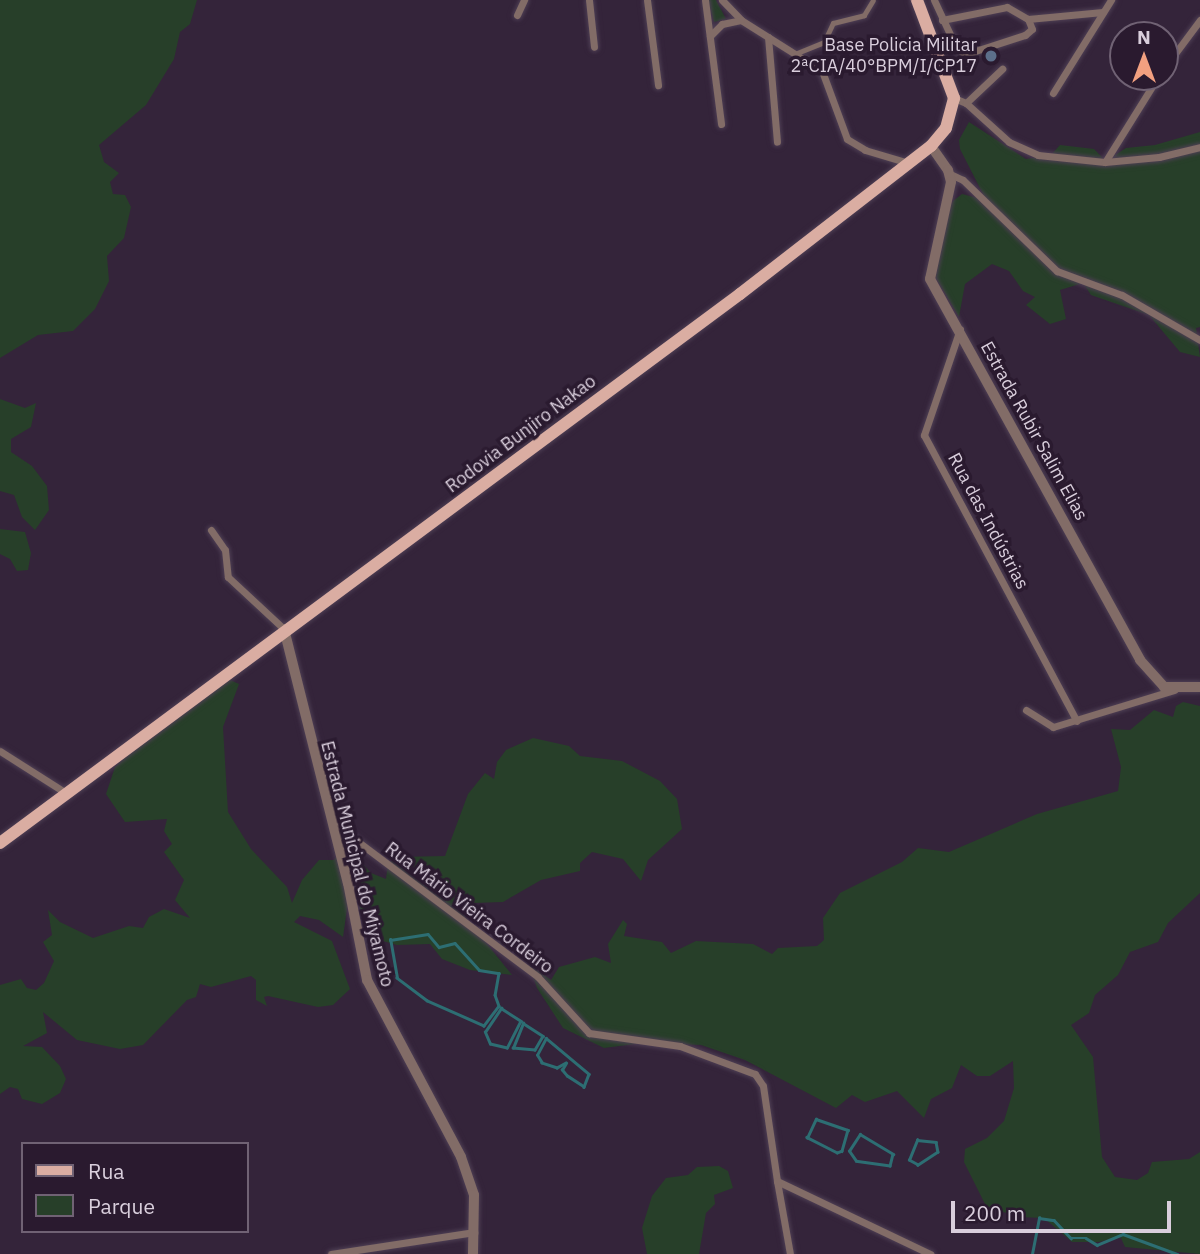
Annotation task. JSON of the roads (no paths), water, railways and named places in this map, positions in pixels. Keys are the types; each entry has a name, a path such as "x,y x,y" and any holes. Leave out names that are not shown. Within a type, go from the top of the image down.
{"main road":[{"path":"917,0 960,101"},
{"name":"Rodovia Bunjiro Nakao","path":"0,842 284,629 740,294 931,146 946,128 960,101"}],"street":[{"path":"517,15 524,0"},
{"path":"589,0 594,47"},
{"path":"647,0 658,85"},
{"path":"705,0 721,124"},
{"path":"722,0 741,20 797,53 828,79 847,139 865,150 909,163"},
{"path":"797,53 824,42 833,23 864,15 873,0"},
{"path":"934,0 957,48 966,54 1030,32 1028,19"},
{"path":"1053,93 1111,0"},
{"path":"942,20 1007,7 1028,19 1103,12"},
{"path":"710,36 722,24 741,20"},
{"path":"1179,48 1200,20"},
{"path":"768,37 777,142"},
{"path":"1002,69 960,101 1023,150 1105,162 1159,157 1200,147"},
{"path":"1105,162 1149,91"},
{"path":"931,146 950,174 962,180 1057,271 1122,295 1200,340"},
{"name":"Estrada Rubir Salim Elias","path":"950,174 929,272 1140,660 1157,681 1174,690"},
{"name":"Rua das Indústrias","path":"960,329 924,435 1077,721"},
{"path":"211,530 225,550 228,577 284,629"},
{"name":"Estrada Municipal do Miyamoto","path":"284,629 367,980 461,1157 474,1195 473,1254"},
{"path":"1026,710 1053,727 1174,690 1200,687"},
{"path":"0,751 66,793"},
{"name":"Rua Mário Vieira Cordeiro","path":"330,820 538,977 589,1033 680,1046 755,1074 763,1086 790,1254"},
{"path":"777,1181 930,1254"},
{"path":"331,1254 474,1232"}],"waterway":[{"path":"428,934 439,947 455,943 479,970 499,973 495,995 499,1006 484,1026 427,1001 397,978 390,940 428,934"},
{"path":"501,1008 521,1021 507,1048 490,1044 485,1032 501,1008"},
{"path":"523,1023 543,1036 535,1050 513,1048 523,1023"},
{"path":"546,1038 589,1074 584,1087 562,1070 566,1063 557,1068 542,1063 537,1055 546,1038"},
{"path":"816,1119 848,1130 842,1151 837,1153 807,1138 816,1119"},
{"path":"860,1134 893,1154 890,1166 856,1161 849,1151 860,1134"},
{"path":"917,1140 936,1142 938,1152 918,1165 909,1160 917,1140"},
{"path":"1032,1254 1039,1218 1054,1220 1071,1238 1086,1238 1097,1245 1123,1234 1177,1254"}],"place":[{"name":"Base Policia Militar 2ªCIA/40°BPM/I/CP17","path":"991,56"}]}
